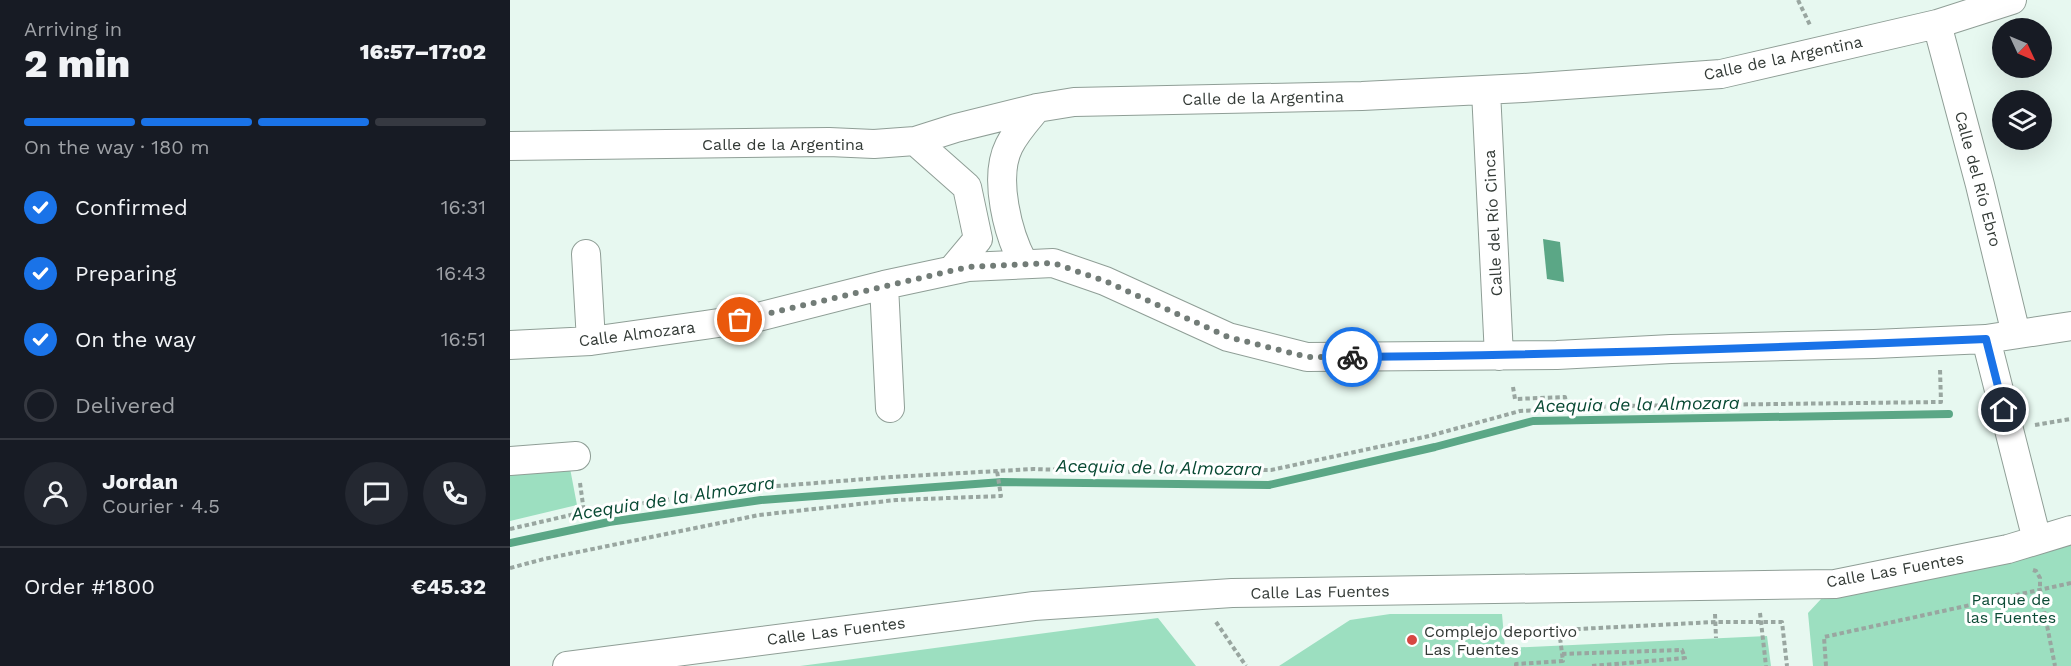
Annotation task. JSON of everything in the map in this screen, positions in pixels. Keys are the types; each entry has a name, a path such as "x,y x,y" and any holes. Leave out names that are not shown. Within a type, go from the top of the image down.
{"street":[{"name":"Calle de la Argentina","path":"510,146 829,142 874,144 915,141 956,128 1037,108 1074,102 1486,91 1721,74 1937,24 2012,0"},
{"name":"Calle del Río Ebro","path":"1937,24 2016,334"},
{"name":"Calle del Río Cinca","path":"1486,91 1499,356"},
{"path":"1024,264 1016,250 1008,222 1003,175 1008,147 1037,108"},
{"path":"915,141 967,187 978,239 952,270"},
{"path":"586,254 591,341"},
{"name":"Calle Almozara","path":"510,345 591,341 758,317 884,285 968,267 1053,263 1105,281 1228,337 1307,357 1499,356 1986,339 2071,326"},
{"path":"884,285 890,408"},
{"path":"1986,339 2037,540"},
{"path":"510,461 576,456"},
{"name":"Calle Las Fuentes","path":"567,666 1034,606 1232,593 1835,584 2008,549 2071,530"}],"path":[{"path":"510,529 584,512 740,489 1033,469 1133,472 1271,470 1429,436 1520,411 1613,406 1941,402 1940,367"},
{"path":"1512,387 1515,399 1565,397 1568,408"},
{"path":"2029,426 2071,419"},
{"path":"510,568 759,515 896,500 1001,496 997,471"},
{"path":"1826,666 1824,636 2071,583"},
{"path":"2040,590 2055,666"},
{"path":"1198,596 1246,666"},
{"path":"1714,607 1716,638"},
{"path":"1760,607 1766,666"},
{"path":"1516,666 1516,664 1563,661 1559,630 1715,622 1782,622 1786,666"},
{"path":"1562,654 1682,651 1685,660 1592,666"}],"green space":[{"path":"569,463 577,505 510,521 510,468"},
{"name":"Parque de las Fuentes","path":"2071,529 2071,666 1813,666 1808,613 1835,584"},
{"name":"Complejo deportivo Las Fuentes","path":"1390,614 1502,614 1505,648 1767,636 1771,666 1279,666 1350,620"},
{"path":"1158,618 1196,666 800,666 846,660"}],"shaded area":[{"path":"1543,239 1560,242 1564,282 1547,279"}],"waterway":[{"name":"Acequia de la Almozara","path":"510,543 609,522 761,500 1002,482 1269,485 1435,447 1533,421 1949,414"}],"way so far":[{"path":"740,320 968,267 1053,263 1105,281 1228,337 1307,357 1352,357"}],"place":[{"name":"Complejo deportivo Las Fuentes","path":"1412,640"}],"route":[{"path":"1352,357 1557,355 1986,339 2004,410"}]}
